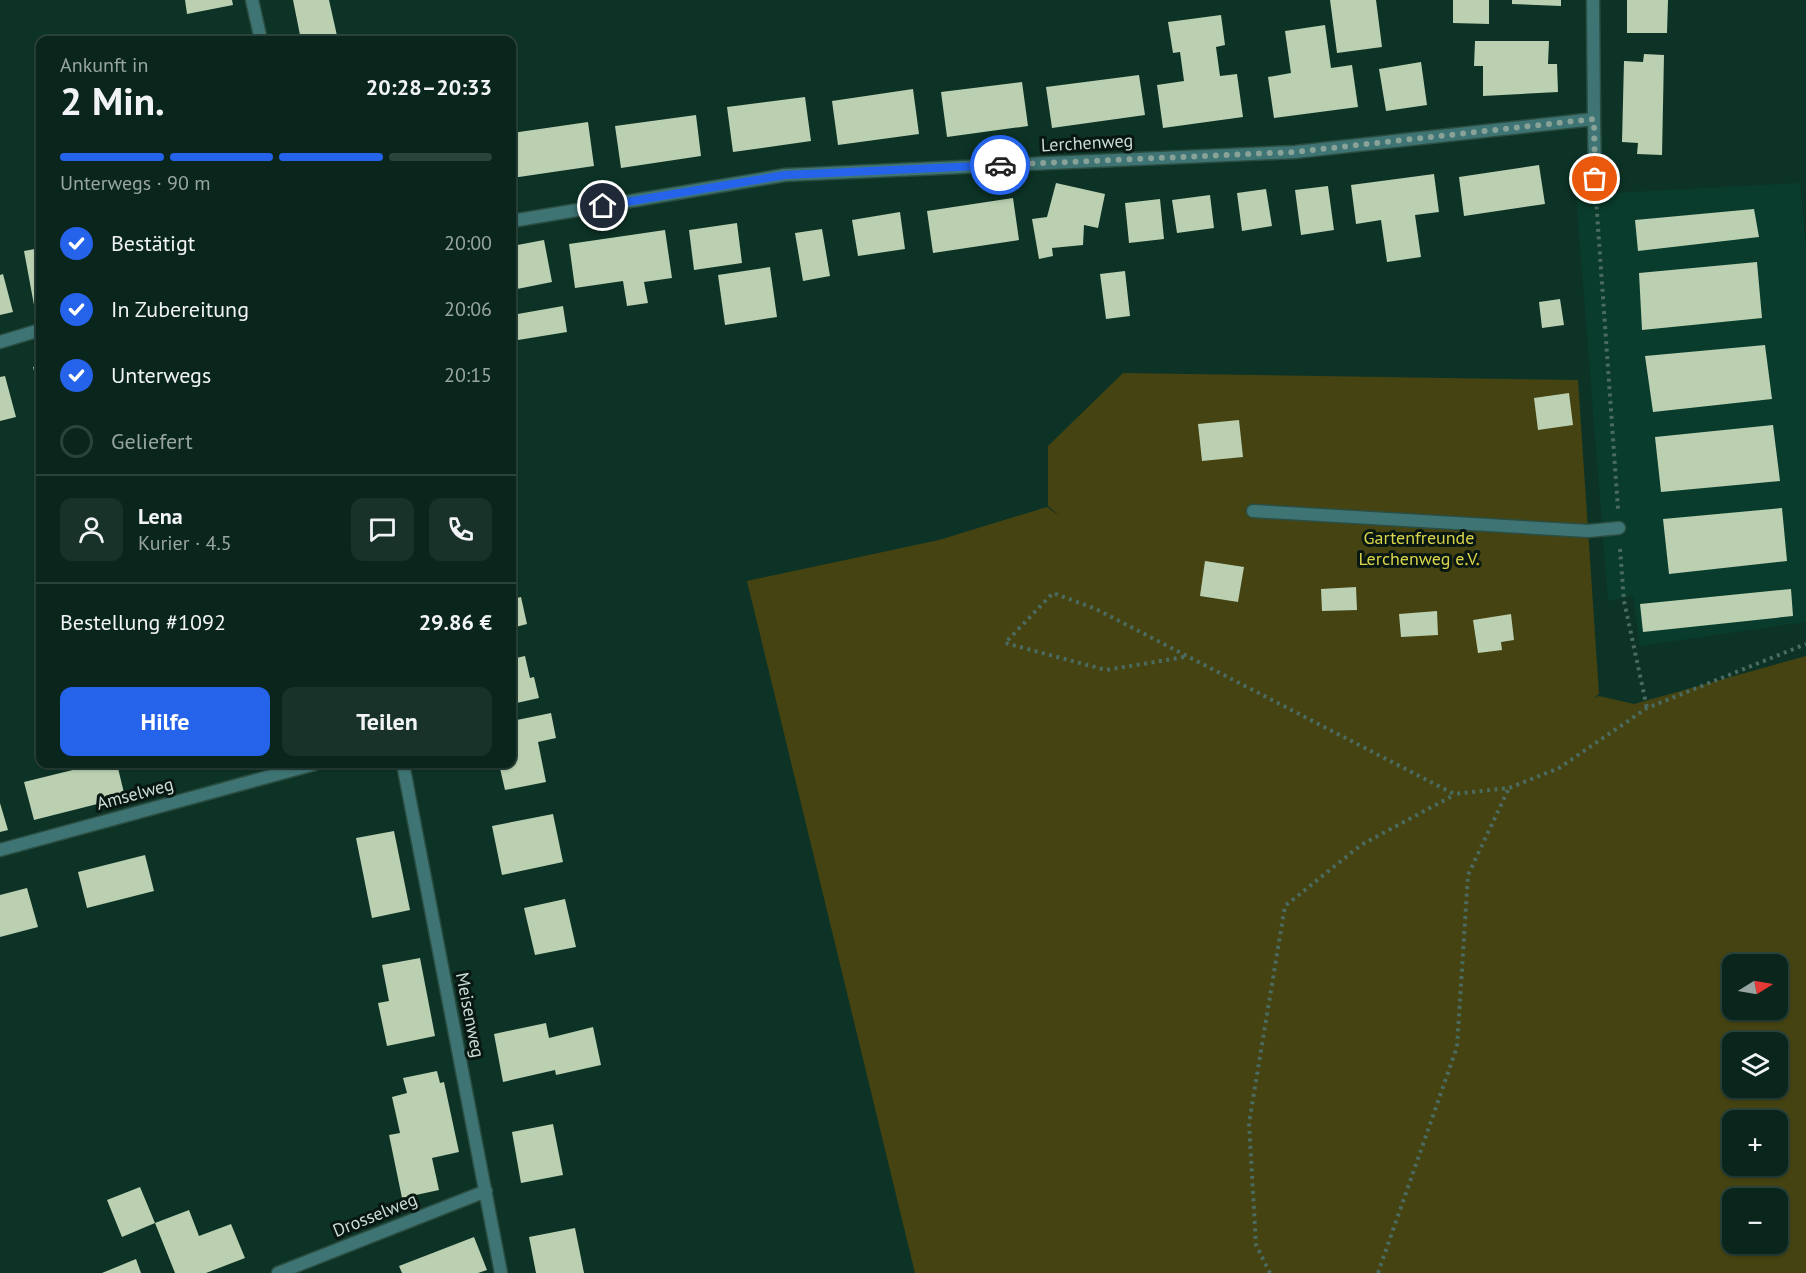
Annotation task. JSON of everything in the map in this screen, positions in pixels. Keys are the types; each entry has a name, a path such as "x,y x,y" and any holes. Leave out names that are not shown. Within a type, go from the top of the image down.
{"street":[{"path":"252,0 260,36"},
{"path":"1593,0 1595,179"},
{"name":"Lerchenweg","path":"516,220 785,175 1295,152 1594,119"},
{"path":"0,342 36,331"},
{"path":"1253,511 1588,531 1619,528"},
{"name":"Amselweg","path":"0,850 300,768"},
{"name":"Meisenweg","path":"404,768 501,1273"},
{"name":"Drosselweg","path":"278,1273 486,1191"}],"path":[{"path":"1595,179 1624,601 1647,708"},
{"path":"1184,657 1106,670 1005,643 1053,593 1096,609 1184,657 1454,794"},
{"path":"1270,1273 1256,1245 1249,1123 1285,906 1360,845 1454,794 1509,788 1559,768 1647,708 1806,644"},
{"path":"1378,1273 1457,1047 1468,875 1509,788"}],"shaded area":[{"path":"1800,183 1806,249 1806,622 1640,646 1633,596 1608,601 1576,195"}],"green space":[{"name":"Gartenfreunde Lerchenweg e.V.","path":"1123,373 1578,380 1599,694 1594,698 1599,696 1634,704 1806,656 1806,1273 915,1273 747,581 939,540 1047,507 1061,517 1048,506 1048,446"}],"building":[{"path":"185,0 232,0 233,5 187,14"},
{"path":"293,0 329,0 337,36 300,36"},
{"path":"1330,0 1376,0 1382,47 1337,53"},
{"path":"1453,0 1489,0 1489,24 1453,23"},
{"path":"1512,0 1561,0 1561,6 1512,4"},
{"path":"1627,0 1668,0 1667,33 1627,33"},
{"path":"1221,15 1225,45 1216,47 1220,76 1237,74 1243,117 1163,128 1157,85 1184,81 1180,52 1173,53 1168,22"},
{"path":"1325,25 1331,68 1352,65 1358,107 1274,118 1268,77 1291,73 1285,31"},
{"path":"1475,41 1549,41 1548,64 1557,64 1558,92 1483,96 1483,66 1474,66"},
{"path":"1644,54 1664,55 1662,155 1637,154 1638,143 1622,142 1624,61 1643,62"},
{"path":"1421,62 1427,105 1386,111 1379,69"},
{"path":"1139,75 1145,115 1052,128 1046,87"},
{"path":"1022,82 1028,126 947,137 941,92"},
{"path":"913,89 919,134 838,145 832,101"},
{"path":"805,97 811,141 733,152 727,107"},
{"path":"696,115 701,156 621,168 615,126"},
{"path":"588,122 594,166 516,177 516,132"},
{"path":"1539,165 1545,204 1464,216 1459,177"},
{"path":"1434,174 1439,212 1415,215 1421,257 1387,262 1381,220 1356,224 1351,185"},
{"path":"1056,183 1105,194 1098,228 1084,225 1083,245 1052,248 1053,256 1039,259 1032,219 1047,217"},
{"path":"1328,186 1334,230 1301,235 1295,190"},
{"path":"1266,189 1272,226 1242,231 1237,193"},
{"path":"1210,195 1214,228 1177,233 1172,200"},
{"path":"1013,198 1019,240 933,253 927,211"},
{"path":"1160,199 1164,239 1129,243 1125,203"},
{"path":"1754,209 1759,237 1638,251 1635,220"},
{"path":"900,212 905,249 858,256 852,220"},
{"path":"737,223 742,263 694,270 689,230"},
{"path":"822,229 830,276 803,281 795,233"},
{"path":"665,230 672,278 644,282 648,303 627,306 623,281 575,288 569,244"},
{"path":"544,240 552,282 516,289 516,245"},
{"path":"36,249 36,305 34,305 24,251"},
{"path":"1757,262 1762,318 1642,330 1639,273"},
{"path":"770,267 777,317 725,325 718,275"},
{"path":"1125,271 1130,316 1106,319 1100,274"},
{"path":"3,274 13,312 0,315 0,275"},
{"path":"1560,299 1564,325 1542,328 1539,302"},
{"path":"563,306 567,332 516,340 516,314"},
{"path":"1765,345 1772,399 1653,412 1645,356"},
{"path":"5,376 16,417 0,421 0,377"},
{"path":"1569,393 1573,425 1538,430 1534,398"},
{"path":"1239,420 1243,457 1202,461 1198,424"},
{"path":"1773,425 1780,481 1661,492 1655,437"},
{"path":"1782,508 1787,561 1669,574 1663,519"},
{"path":"1205,561 1244,567 1238,602 1200,596"},
{"path":"1356,587 1357,610 1322,611 1321,589"},
{"path":"1791,589 1793,616 1643,632 1640,604"},
{"path":"521,597 527,624 516,627 516,598"},
{"path":"1437,611 1438,635 1401,637 1399,614"},
{"path":"1511,614 1514,640 1501,642 1502,650 1478,653 1473,620"},
{"path":"525,656 530,678 534,677 539,698 516,703 516,658"},
{"path":"551,713 556,738 538,742 546,782 505,790 500,768 516,768 516,720"},
{"path":"81,768 118,768 125,797 34,820 24,782"},
{"path":"0,803 8,830 0,832"},
{"path":"553,814 563,862 502,875 492,826"},
{"path":"394,831 410,910 372,918 356,838"},
{"path":"145,855 154,891 87,908 78,872"},
{"path":"27,888 38,927 0,937 0,895"},
{"path":"565,899 576,947 535,955 524,908"},
{"path":"420,958 435,1036 387,1046 378,1003 389,1001 382,965"},
{"path":"546,1023 549,1038 593,1027 601,1065 556,1075 555,1070 503,1082 494,1034"},
{"path":"437,1071 440,1083 444,1082 459,1152 432,1158 439,1190 402,1198 389,1135 400,1133 392,1097 407,1093 403,1078"},
{"path":"553,1124 563,1175 521,1183 512,1132"},
{"path":"140,1187 155,1223 122,1237 107,1200"},
{"path":"189,1210 199,1236 231,1224 245,1258 206,1273 175,1273 155,1223"},
{"path":"575,1228 584,1273 536,1273 529,1237"},
{"path":"474,1237 487,1270 478,1273 402,1273 399,1266"},
{"path":"136,1259 141,1273 102,1273"}],"way so far":[{"path":"1000,165 1295,152 1594,119 1595,179"}],"route":[{"path":"603,206 785,175 1000,165"}]}
